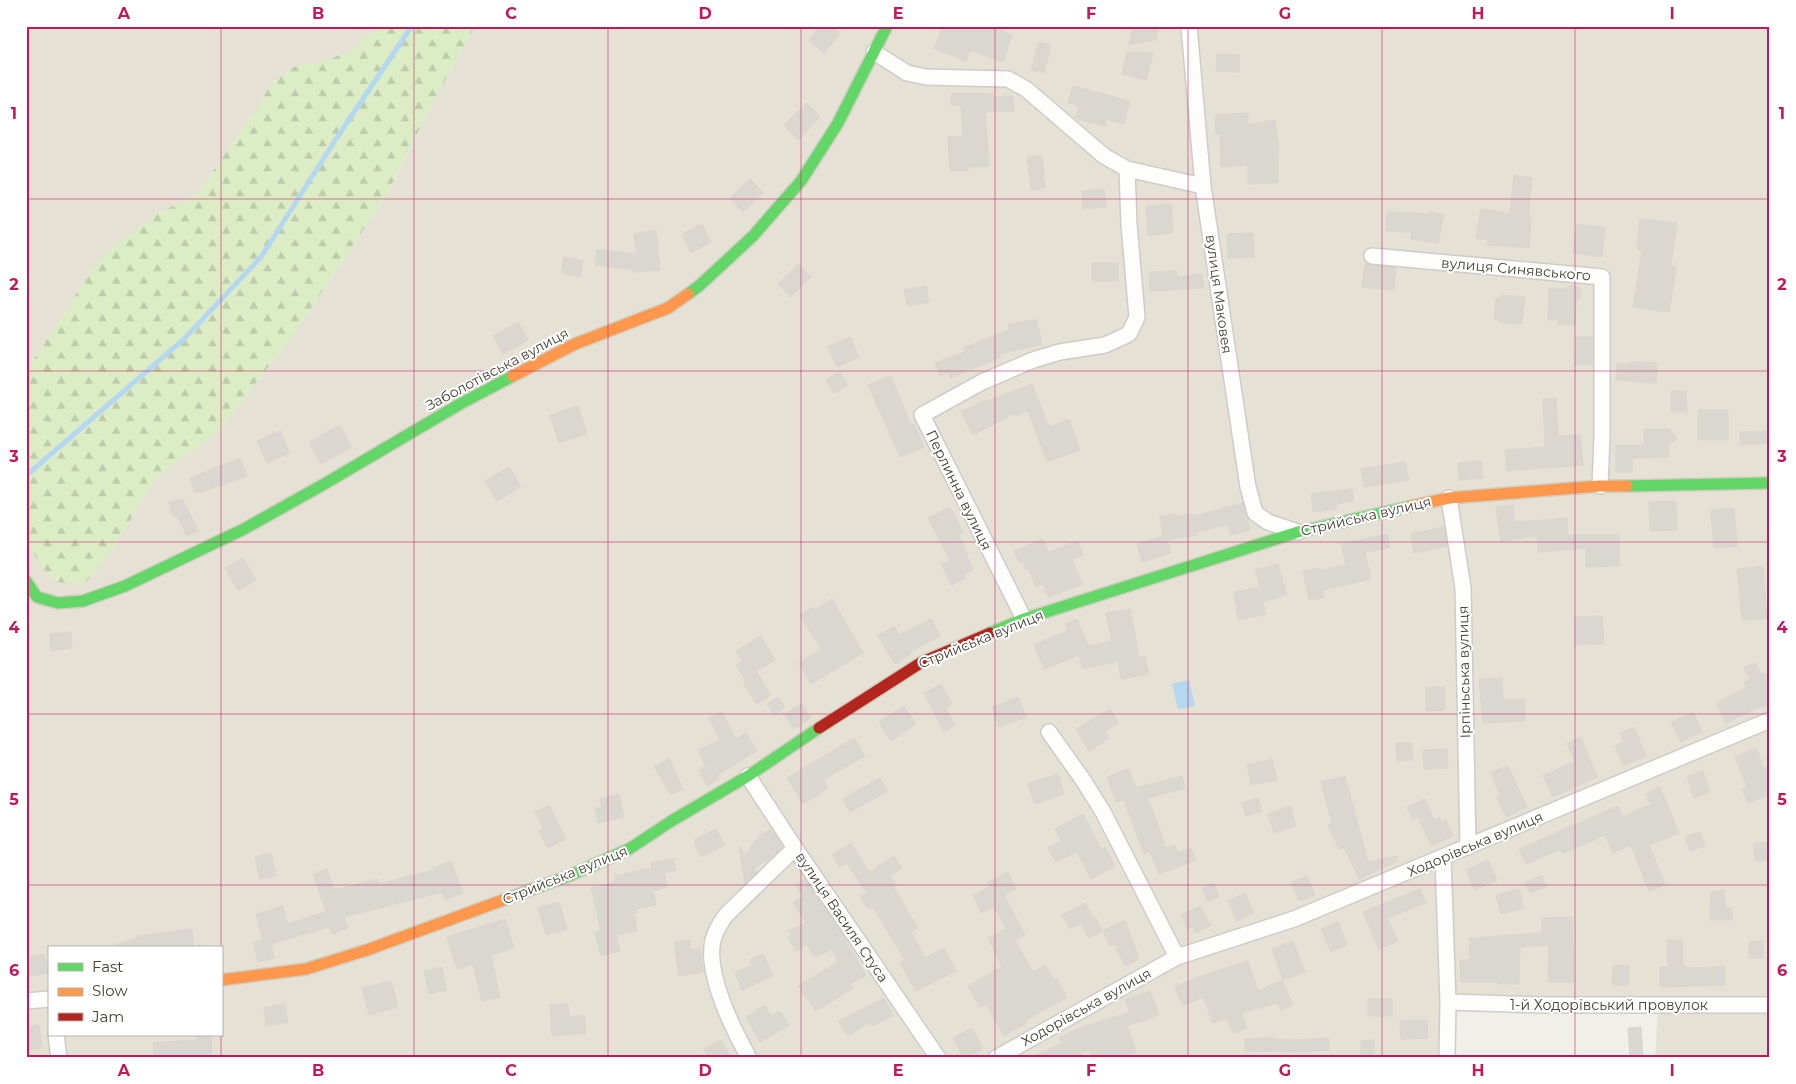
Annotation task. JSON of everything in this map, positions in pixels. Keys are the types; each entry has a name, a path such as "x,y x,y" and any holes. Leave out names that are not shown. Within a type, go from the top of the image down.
{"street":[{"name":"Заболотівська вулиця","path":"26,581 37,597 58,603 83,601 125,586 244,529 460,404 575,344 668,308 699,286 753,236 801,181 838,123 887,26"},
{"name":"вулиця Маковея","path":"1189,26 1203,186 1250,496 1255,513 1268,522 1298,532"},
{"path":"874,52 907,73 926,77 1008,80 1026,89 1104,156 1127,169 1203,186"},
{"name":"Перлинна вулиця","path":"1024,619 922,415 982,382 1033,360 1060,352 1105,344 1129,334 1137,318 1129,224 1127,169"},
{"name":"вулиця Синявського","path":"1372,256 1602,277 1602,437 1600,486"},
{"name":"Стрийська вулиця","path":"222,980 306,969 367,950 571,875 629,849 673,820 748,776 835,717 922,662 1024,619 1298,532 1449,498 1600,486 1770,483"},
{"name":"Ірпіньська вулиця","path":"1449,498 1463,588 1468,847"},
{"name":"Ходорівська вулиця","path":"996,1058 1176,957 1294,919 1770,720"},
{"path":"1049,732 1103,812 1176,957"},
{"name":"вулиця Василя Стуса","path":"748,776 938,1058"},
{"path":"749,1058 728,1018 712,959 713,942 718,928 726,915 795,848"},
{"path":"1443,858 1448,1002 1447,1058"},
{"path":"26,1002 48,999"},
{"name":"1-й Ходорівський провулок","path":"1448,1002 1541,1005 1770,1005"},
{"path":"56,1036 59,1058"}],"shaded area":[{"path":"26,26 378,26 350,52 271,84 257,108 195,197 157,213 26,375"},
{"path":"475,26 1770,26 1770,1058 1655,1058 1658,1008 1449,1007 1447,1058 26,1058 26,540 40,564 108,557 156,477 221,429 295,332 386,196 429,110"}],"green space":[{"path":"378,26 475,26 429,110 386,196 295,332 221,429 156,477 108,557 84,584 55,582 40,564 26,540 26,375 31,364 101,256 157,213 195,197 257,108 271,84 294,67 327,60 350,51"}],"water":[{"path":"1189,680 1195,706 1178,709 1172,684"}],"building":[{"path":"820,26 831,26 840,34 824,53 809,40"},
{"path":"943,26 987,26 1012,35 1003,62 970,50 966,61 934,48"},
{"path":"1133,26 1159,26 1156,40 1129,45"},
{"path":"1039,42 1051,45 1044,73 1031,70"},
{"path":"1127,52 1153,53 1146,80 1122,74"},
{"path":"1217,54 1239,55 1239,72 1216,71"},
{"path":"1073,86 1130,101 1124,124 1106,119 1105,126 1075,118 1079,106 1068,103"},
{"path":"952,93 993,94 993,97 1013,96 1014,111 985,112 989,166 968,167 968,171 950,171 948,137 963,136 961,105 951,105"},
{"path":"807,103 820,117 798,140 784,125"},
{"path":"1248,113 1248,125 1275,120 1279,153 1278,183 1248,184 1248,165 1221,167 1220,134 1216,134 1215,115"},
{"path":"1042,156 1045,188 1031,190 1027,157"},
{"path":"1514,175 1532,178 1528,216 1531,216 1529,248 1487,245 1488,240 1476,238 1481,209 1510,214"},
{"path":"750,179 763,193 743,212 730,198"},
{"path":"1104,189 1106,207 1083,209 1082,191"},
{"path":"1171,204 1173,233 1148,235 1146,206"},
{"path":"1387,212 1444,214 1438,243 1411,239 1411,232 1386,231"},
{"path":"1640,219 1677,223 1671,266 1676,267 1669,312 1633,307 1642,252 1638,249 1637,244"},
{"path":"702,224 711,242 691,253 682,234"},
{"path":"1577,224 1605,228 1602,257 1573,253"},
{"path":"656,230 660,270 632,272 632,269 595,265 597,250 637,254 634,234"},
{"path":"1253,233 1254,257 1228,258 1227,234"},
{"path":"564,257 583,261 580,277 561,273"},
{"path":"1092,263 1118,263 1118,281 1092,281"},
{"path":"798,264 811,277 791,297 778,284"},
{"path":"1365,264 1396,268 1394,290 1362,287"},
{"path":"1177,271 1177,277 1202,274 1204,288 1150,291 1149,272"},
{"path":"1572,285 1578,287 1581,293 1580,298 1576,301 1575,325 1558,325 1558,320 1548,320 1549,289 1565,289"},
{"path":"926,286 929,302 907,306 904,290"},
{"path":"1501,295 1525,297 1522,324 1499,322 1499,319 1494,319 1496,298 1501,298"},
{"path":"1036,319 1042,344 999,354 1001,357 950,378 948,372 940,375 935,363 965,352 963,348 1009,330 1008,325"},
{"path":"518,322 528,340 503,354 493,336"},
{"path":"850,337 859,357 837,367 828,347"},
{"path":"1576,337 1593,337 1593,365 1575,365"},
{"path":"1629,362 1657,363 1656,383 1616,380 1617,363 1629,364"},
{"path":"840,372 848,385 834,393 826,380"},
{"path":"891,376 911,425 914,424 924,447 900,457 868,385"},
{"path":"1032,384 1049,427 1069,419 1080,450 1047,462 1028,411 1016,416 1014,413 973,435 961,412 986,400"},
{"path":"1671,391 1686,391 1687,412 1671,412"},
{"path":"1556,398 1558,436 1580,435 1583,465 1507,471 1505,450 1545,447 1543,399"},
{"path":"578,406 587,434 559,443 550,415"},
{"path":"1698,410 1728,410 1728,440 1698,440"},
{"path":"340,425 352,447 321,464 309,442"},
{"path":"1644,429 1669,429 1677,439 1669,444 1669,457 1632,458 1632,472 1616,472 1616,445 1644,445"},
{"path":"280,431 289,453 267,463 257,441"},
{"path":"1770,431 1770,443 1740,445 1740,432"},
{"path":"240,458 247,476 195,492 190,478"},
{"path":"1481,461 1483,478 1459,480 1458,463"},
{"path":"1405,462 1409,480 1364,487 1361,469"},
{"path":"509,467 521,487 497,501 485,481"},
{"path":"1352,489 1354,501 1336,504 1337,509 1313,512 1311,494"},
{"path":"182,499 199,531 187,536 177,516 173,517 169,502"},
{"path":"1676,501 1677,530 1650,531 1649,502"},
{"path":"1243,503 1250,530 1231,535 1228,524 1197,532 1197,535 1167,540 1171,553 1142,562 1137,544 1163,536 1160,517 1176,514 1177,517 1193,514 1194,516"},
{"path":"1513,505 1515,522 1567,518 1568,535 1619,535 1619,566 1586,567 1586,548 1538,552 1537,535 1501,542 1496,507"},
{"path":"950,507 963,532 959,535 973,570 964,574 966,578 951,585 942,564 950,561 928,518"},
{"path":"1734,508 1737,546 1714,548 1711,510"},
{"path":"1444,527 1447,546 1414,553 1411,534"},
{"path":"1387,534 1390,547 1365,552 1371,579 1323,590 1324,597 1309,600 1303,571 1319,568 1319,571 1346,565 1341,544"},
{"path":"1043,539 1048,552 1078,541 1083,555 1072,559 1082,584 1049,597 1043,584 1036,587 1029,569 1026,570 1023,561 1019,563 1014,551"},
{"path":"243,558 256,580 238,590 225,568"},
{"path":"1278,564 1287,595 1263,602 1266,614 1238,620 1234,592 1260,587 1255,570"},
{"path":"1763,566 1767,618 1742,620 1737,569"},
{"path":"832,599 863,653 811,684 799,663 822,649 800,616 813,607 815,610"},
{"path":"1130,609 1139,657 1145,656 1149,674 1121,679 1118,661 1083,669 1079,655 1044,669 1034,645 1068,631 1065,624 1077,619 1088,646 1112,641 1106,613"},
{"path":"1602,616 1604,644 1575,645 1574,617"},
{"path":"931,619 940,636 910,652 911,654 895,664 878,636 894,626 899,635"},
{"path":"71,632 72,648 51,651 50,634"},
{"path":"761,636 775,660 756,671 771,695 757,704 743,683 746,681 736,665 742,661 736,651"},
{"path":"1755,663 1761,674 1764,673 1770,686 1770,704 1759,707 1726,723 1716,703 1746,688 1744,682 1750,679 1744,668"},
{"path":"1502,678 1503,699 1525,699 1525,721 1483,723 1479,679"},
{"path":"941,684 952,704 945,708 955,725 944,732 924,693"},
{"path":"1426,687 1445,687 1445,710 1426,711"},
{"path":"778,697 785,707 774,715 767,704"},
{"path":"1018,697 1026,717 999,727 992,707"},
{"path":"802,704 811,718 794,729 784,714"},
{"path":"904,706 916,724 891,741 879,722"},
{"path":"1110,709 1118,723 1105,731 1109,738 1089,751 1076,729"},
{"path":"722,712 736,739 746,733 757,751 717,775 719,779 707,786 699,770 706,767 698,750 720,740 709,718"},
{"path":"1693,712 1702,732 1681,742 1671,723"},
{"path":"1634,727 1646,756 1623,766 1615,746 1624,742 1620,733"},
{"path":"1581,737 1597,777 1553,797 1543,776 1575,761 1567,744"},
{"path":"854,738 865,756 823,780 828,788 803,804 787,778"},
{"path":"1396,743 1412,743 1413,760 1397,761"},
{"path":"1756,748 1764,768 1770,766 1770,795 1748,803 1742,789 1747,787 1735,757"},
{"path":"1447,749 1448,768 1424,769 1423,750"},
{"path":"669,758 683,789 671,795 654,767"},
{"path":"1272,759 1277,780 1251,785 1247,765"},
{"path":"1508,766 1527,807 1506,817 1496,797 1500,795 1491,772"},
{"path":"1129,769 1136,788 1182,776 1185,788 1148,798 1166,848 1175,845 1178,853 1191,848 1196,860 1159,874 1150,851 1144,854 1124,800 1116,802 1107,777"},
{"path":"1703,771 1710,792 1694,798 1687,776"},
{"path":"1058,774 1064,794 1035,804 1028,784"},
{"path":"1345,776 1368,862 1397,856 1398,861 1359,879 1344,847 1339,849 1328,825 1332,823 1321,782"},
{"path":"880,778 888,791 850,812 843,799"},
{"path":"1660,787 1679,833 1649,845 1665,885 1649,891 1631,845 1613,853 1605,835 1563,853 1561,849 1526,864 1519,849 1618,806 1623,817 1651,804 1646,794"},
{"path":"619,794 624,817 598,823 595,809 602,807 600,799"},
{"path":"1258,798 1262,811 1246,816 1242,803"},
{"path":"1425,799 1434,820 1440,818 1441,822 1446,820 1453,836 1431,846 1418,817 1413,819 1407,807"},
{"path":"549,805 566,839 548,848 539,831 543,828 535,812"},
{"path":"1290,806 1296,826 1274,833 1268,814"},
{"path":"1083,814 1101,849 1105,847 1115,866 1091,879 1077,852 1056,862 1048,848 1061,841 1055,829"},
{"path":"716,829 725,845 701,857 695,845 695,840"},
{"path":"771,829 783,847 772,857 754,868 757,872 745,884 739,846 745,855 759,836"},
{"path":"1700,832 1705,846 1690,851 1685,837"},
{"path":"1770,842 1770,860 1755,861 1754,844"},
{"path":"851,843 869,872 894,856 902,868 890,876 897,886 894,888 918,928 911,932 925,958 944,948 956,971 916,991 900,963 905,960 873,907 868,909 860,897 867,893 847,863 840,867 832,855"},
{"path":"271,853 276,876 260,879 255,857"},
{"path":"673,858 676,870 664,873 667,887 653,891 656,905 636,909 637,913 634,914 637,931 616,935 620,951 601,956 595,933 601,931 591,888 616,882 615,876 652,868 651,863"},
{"path":"1488,860 1497,880 1475,890 1466,870"},
{"path":"451,861 463,893 445,900 442,892 344,917 348,928 332,934 329,927 271,944 274,958 258,962 253,942 263,940 256,914 283,906 287,924 326,912 313,874 327,869 334,890 377,879 378,884 434,870 433,868"},
{"path":"1008,872 1016,889 1004,895 1025,935 1015,941 1033,972 1045,965 1054,980 1057,979 1067,998 1038,1013 1026,1021 1026,1023 1004,1036 986,1004 980,1007 968,986 1002,967 988,938 1006,929 994,906 982,913 973,896 990,886 988,882"},
{"path":"1307,876 1315,895 1299,901 1291,882"},
{"path":"1542,876 1546,887 1530,893 1525,882"},
{"path":"805,879 837,926 866,975 850,984 853,988 816,1011 798,986 838,962 832,949 814,957 807,944 796,951 788,937 792,935 790,931 806,922 793,903 803,897 795,885"},
{"path":"1214,883 1219,897 1208,901 1202,888"},
{"path":"1420,889 1426,903 1387,918 1398,941 1379,950 1363,912"},
{"path":"1519,889 1524,908 1501,914 1496,895"},
{"path":"1724,890 1726,908 1732,908 1732,920 1710,920 1711,892"},
{"path":"1245,893 1254,913 1237,921 1228,901"},
{"path":"559,902 567,929 546,935 538,908"},
{"path":"1085,903 1102,931 1089,938 1081,923 1070,929 1062,915"},
{"path":"1201,906 1210,926 1195,933 1193,927 1187,929 1181,915"},
{"path":"1572,917 1574,982 1548,982 1549,945 1520,947 1519,984 1461,982 1460,960 1470,960 1469,938 1542,933 1542,918"},
{"path":"505,919 514,948 491,955 500,997 482,1001 473,964 457,969 447,937"},
{"path":"1125,920 1139,959 1125,966 1114,944 1110,946 1103,931"},
{"path":"1338,922 1347,945 1331,952 1321,929"},
{"path":"192,929 194,946 113,946 145,935"},
{"path":"690,940 691,950 700,948 703,972 679,976 674,942"},
{"path":"1667,940 1682,940 1683,966 1686,966 1686,968 1725,967 1725,985 1660,987 1660,967 1668,967"},
{"path":"1293,941 1305,972 1283,980 1272,949"},
{"path":"1749,941 1763,941 1763,958 1749,958"},
{"path":"44,954 48,973 26,977 26,958"},
{"path":"763,954 773,976 742,990 735,973 752,965 750,960"},
{"path":"1248,961 1258,991 1282,980 1293,1005 1281,1010 1277,1003 1242,1013 1247,1028 1233,1033 1227,1018 1213,1023 1203,997 1183,1006 1175,987 1195,978"},
{"path":"1613,965 1629,965 1629,985 1612,985"},
{"path":"442,967 446,990 429,994 424,971"},
{"path":"391,981 398,1007 369,1015 362,988"},
{"path":"1150,991 1159,1015 1127,1026 1136,1052 1121,1058 1093,1058 1089,1050 1074,1058 1030,1058 1062,1043 1059,1038 1079,1028 1130,1012 1125,1000"},
{"path":"884,998 893,1016 873,1026 870,1022 848,1036 838,1021"},
{"path":"1368,999 1392,999 1392,1016 1368,1016"},
{"path":"285,1004 288,1022 266,1026 264,1008"},
{"path":"568,1004 569,1017 584,1015 586,1033 552,1036 550,1005"},
{"path":"765,1005 771,1016 780,1011 789,1025 760,1042 746,1017"},
{"path":"1427,1020 1428,1038 1401,1039 1400,1021"},
{"path":"39,1025 42,1048 26,1050 26,1027"},
{"path":"1641,1027 1643,1058 1630,1058 1628,1028"},
{"path":"972,1028 983,1048 964,1058 953,1038"},
{"path":"197,1036 211,1036 212,1055 154,1058 153,1043 197,1040"},
{"path":"1274,1037 1274,1039 1295,1040 1329,1038 1329,1050 1295,1052 1245,1051 1245,1039"},
{"path":"721,1040 731,1058 709,1058 704,1049"},
{"path":"1374,1040 1374,1058 1361,1058 1361,1041"}],"waterway":[{"path":"28,474 184,339 261,257 338,136 412,26"}],"traffic: fast":[{"path":"688,294 753,236 801,181 838,123 887,26"},
{"path":"26,581 37,597 58,603 83,601 125,586 244,529 460,404 513,376"},
{"path":"1627,486 1770,483"},
{"path":"990,633 1024,619 1298,532 1412,506"},
{"path":"506,899 571,875 629,849 673,820 748,776 819,728"}],"traffic: slow":[{"path":"513,376 575,344 668,308 688,294"},
{"path":"1412,506 1449,498 1600,486 1627,486"},
{"path":"222,980 306,969 367,950 506,899"}],"traffic: jam":[{"path":"819,728 922,662 990,633"}]}
